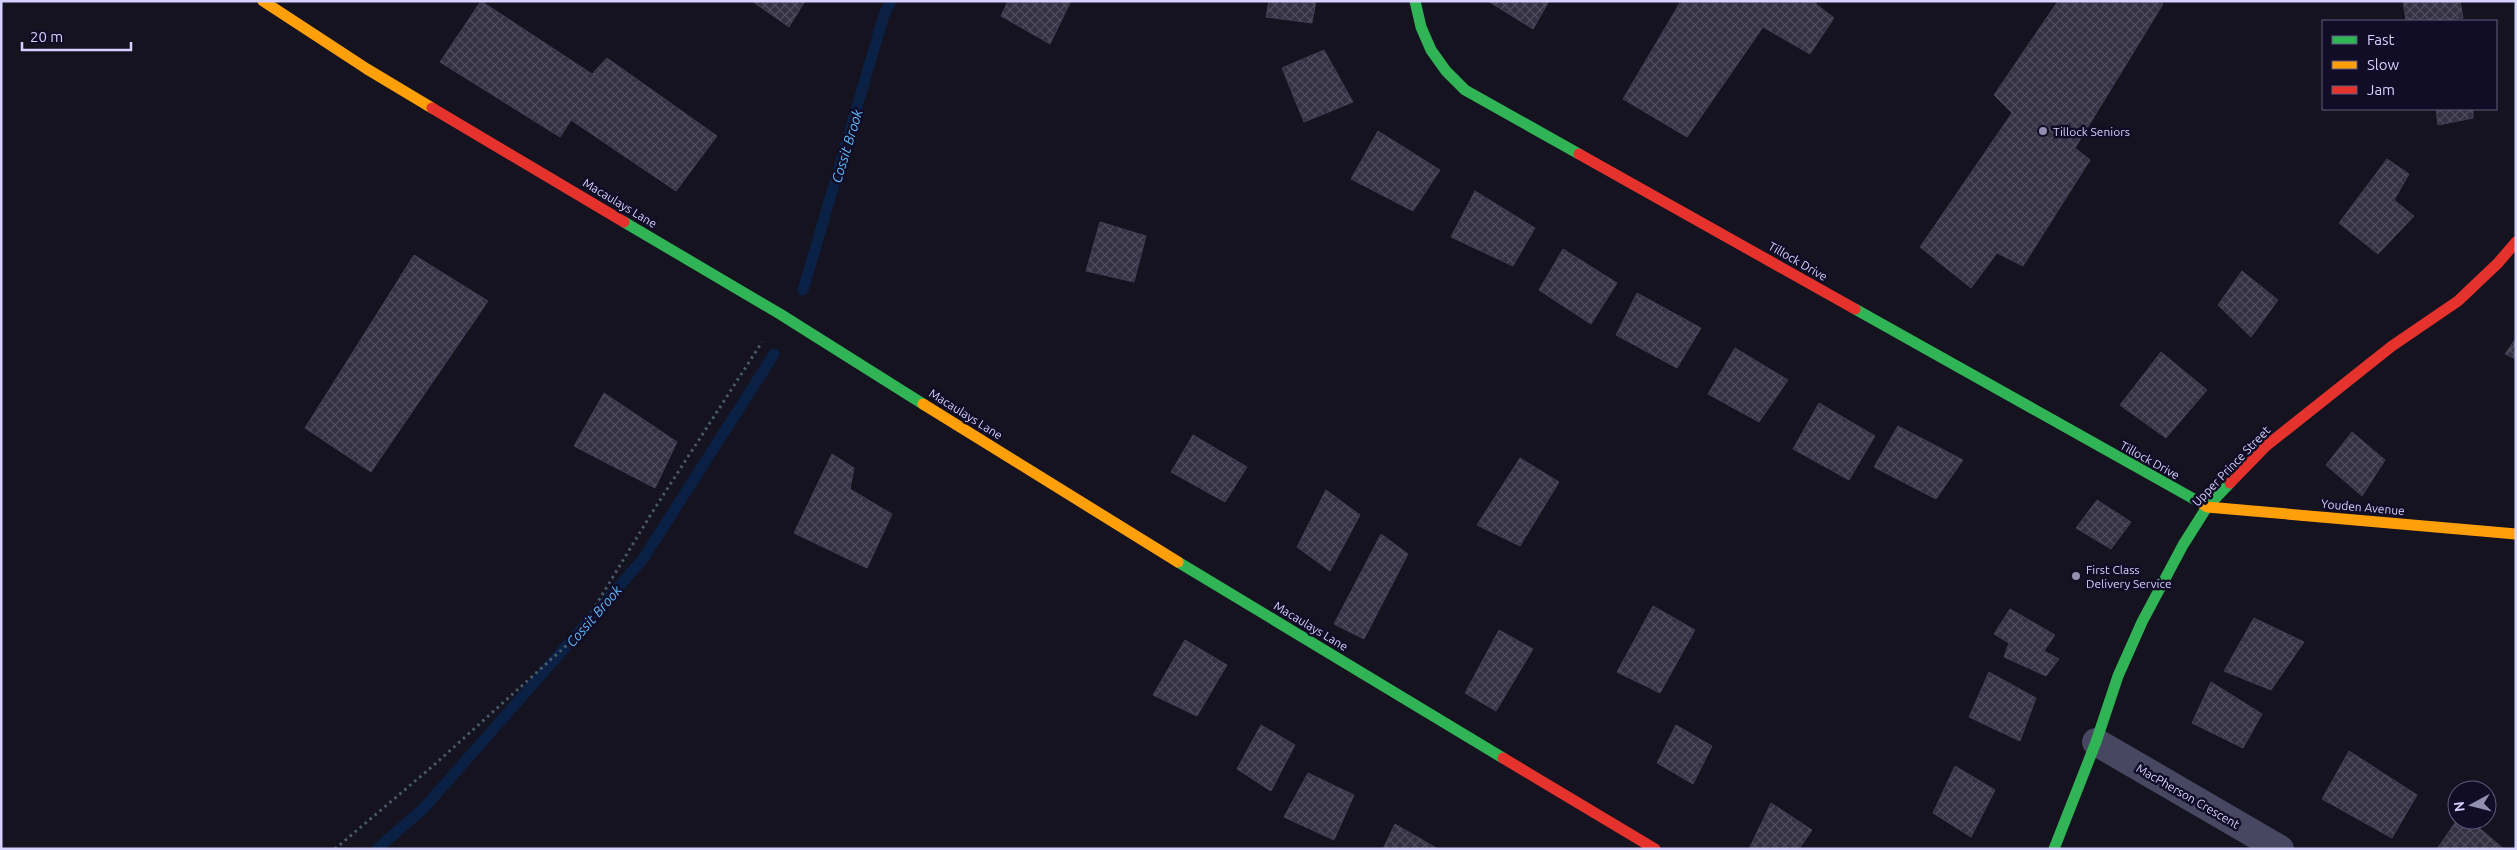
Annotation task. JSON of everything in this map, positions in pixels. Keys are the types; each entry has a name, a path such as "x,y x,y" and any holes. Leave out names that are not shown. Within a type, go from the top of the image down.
{"street":[{"name":"Macaulays Lane","path":"263,1 367,69 780,314 1131,534 1655,849"},
{"name":"Tillock Drive","path":"1416,1 1425,39 1434,56 1446,72 1466,90 2207,507"},
{"name":"Upper Prince Street","path":"2054,849 2096,742 2118,676 2142,622 2174,560 2207,507 2266,446 2392,346 2458,301 2492,270 2516,242"},
{"name":"Youden Avenue","path":"2207,507 2516,534"},
{"name":"MacPherson Crescent","path":"2096,742 2280,849"}],"path":[{"path":"335,849 434,764 577,636 653,511 780,314"}],"building":[{"path":"481,1 592,74 607,58 717,136 676,191 571,120 560,137 440,62"},
{"path":"752,1 805,1 789,27"},
{"path":"1008,1 1071,1 1050,44 1001,16"},
{"path":"1269,1 1316,1 1312,23 1266,17"},
{"path":"1488,1 1549,1 1533,29"},
{"path":"1681,1 1817,1 1816,4 1834,18 1810,54 1763,27 1687,137 1623,99"},
{"name":"Tillock Seniors","path":"2058,1 2159,1 2163,4 2075,148 2090,160 2023,266 1997,253 1971,288 1920,247 2012,113 1994,95"},
{"path":"2403,1 2460,1 2463,18 2450,20 2406,20"},
{"path":"1324,50 1353,102 1304,122 1282,68"},
{"path":"2436,110 2473,110 2473,118 2438,125"},
{"path":"1378,131 1440,170 1413,211 1351,179"},
{"path":"2387,159 2409,174 2394,200 2414,216 2378,254 2339,223"},
{"path":"1475,191 1535,228 1513,266 1451,237"},
{"path":"1100,222 1146,236 1134,282 1086,271"},
{"path":"1563,249 1617,283 1591,324 1539,290"},
{"path":"414,255 488,301 371,472 305,428"},
{"path":"2242,271 2278,300 2251,337 2218,305"},
{"path":"1637,293 1701,328 1677,368 1616,335"},
{"path":"2516,338 2516,359 2505,354"},
{"path":"1735,348 1788,380 1759,422 1708,394"},
{"path":"2161,352 2207,390 2166,438 2120,405"},
{"path":"604,393 677,442 655,488 574,446"},
{"path":"1819,403 1875,436 1849,480 1793,449"},
{"path":"1898,426 1963,460 1936,499 1874,467"},
{"path":"2352,432 2385,460 2362,496 2326,465"},
{"path":"1193,435 1247,467 1225,502 1171,472"},
{"path":"832,454 854,468 850,489 892,514 867,568 794,533"},
{"path":"1520,458 1559,482 1520,546 1477,525"},
{"path":"1326,490 1360,515 1330,571 1297,547"},
{"path":"2097,500 2131,522 2111,549 2076,528"},
{"path":"1381,534 1408,554 1364,639 1334,624"},
{"path":"1653,606 1695,630 1660,693 1617,672"},
{"path":"2010,609 2055,635 2044,651 2059,659 2046,676 2004,657 2009,643 1994,634"},
{"path":"2254,618 2304,642 2271,690 2224,671"},
{"path":"1499,630 1533,649 1496,711 1465,693"},
{"path":"1185,640 1227,665 1197,716 1153,695"},
{"path":"1989,672 2036,698 2020,741 1969,717"},
{"path":"2211,682 2262,714 2243,748 2192,723"},
{"path":"1261,725 1295,745 1271,791 1237,769"},
{"path":"1676,725 1712,746 1693,784 1657,763"},
{"path":"2349,751 2417,795 2392,838 2322,799"},
{"path":"1955,766 1995,790 1971,837 1933,813"},
{"path":"1308,773 1354,795 1334,840 1284,817"},
{"path":"1771,803 1812,830 1799,849 1749,849"},
{"path":"1395,824 1438,849 1383,849"},
{"path":"2450,830 2482,830 2504,849 2437,849"}],"waterway":[{"name":"Cossit Brook","path":"803,290 884,15 891,1"},
{"name":"Cossit Brook","path":"377,849 424,808 643,559 774,354"}],"traffic: fast":[{"path":"1415,1 1421,27 1431,50 1446,71 1465,90 1579,154"},
{"path":"624,222 780,314 923,404"},
{"path":"1855,309 2201,503"},
{"path":"2054,849 2096,742 2118,676 2142,622 2183,545 2207,507 2230,483"},
{"path":"1178,562 1503,758"}],"traffic: slow":[{"path":"263,1 367,69 432,108"},
{"path":"923,404 1178,562"},
{"path":"2201,503 2207,507 2516,534"}],"traffic: jam":[{"path":"432,108 624,222"},
{"path":"1579,154 1855,309"},
{"path":"2230,483 2266,446 2392,346 2458,301 2498,263 2516,242"},
{"path":"1503,758 1655,849"}],"place":[{"name":"Tillock Seniors","path":"2043,131"},
{"name":"First Class Delivery Service","path":"2076,576"}]}
